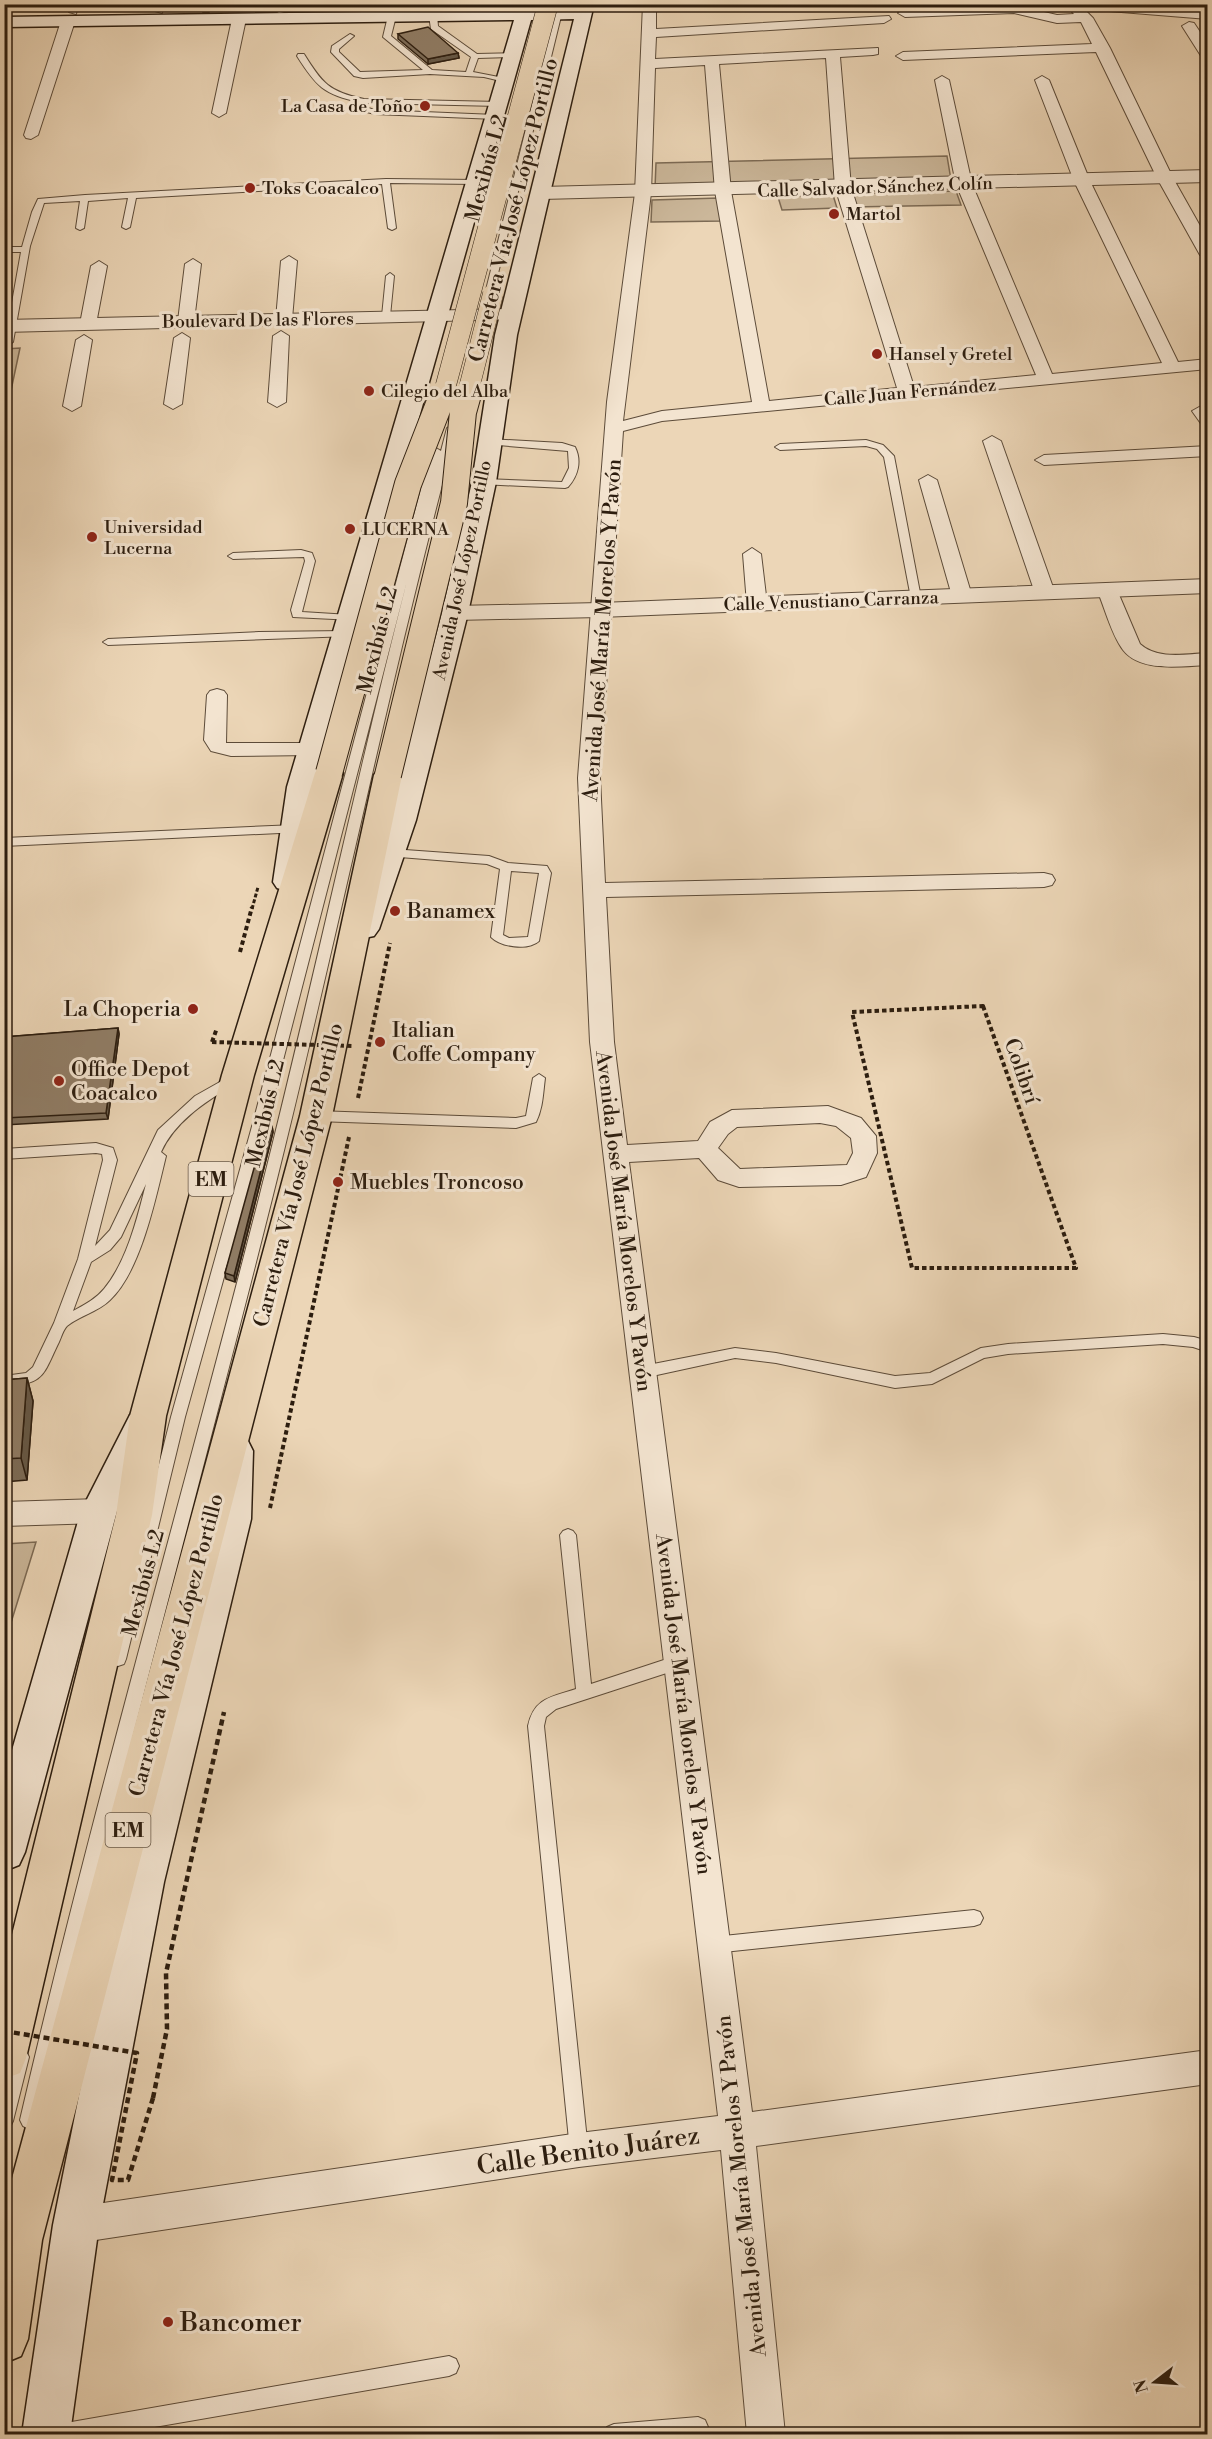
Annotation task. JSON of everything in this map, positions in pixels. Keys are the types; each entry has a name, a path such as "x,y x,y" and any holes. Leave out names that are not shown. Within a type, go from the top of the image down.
{"main road":[{"path":"4,13 207,7 563,8"},
{"path":"4,22 72,12 239,19 392,16 431,24 520,8"},
{"path":"276,943 301,787 514,55 520,8"},
{"name":"Avenida José López Portillo","path":"343,988 391,853 455,613 484,482 506,335 542,193 563,8"},
{"name":"Carretera Vía José López Portillo","path":"4,2058 134,1515 148,1416 238,1075 329,773 408,484 439,410 563,8"},
{"name":"Carretera Vía José López Portillo","path":"4,2339 19,2240 315,1116 388,775 454,503 463,412 563,8"},
{"path":"4,1852 99,1511 148,1416"},
{"path":"46,2434 76,2225 143,1882 233,1519 236,1419"}],"street":[{"path":"650,6 679,4"},
{"path":"1071,4 1086,18 1165,178 1208,255"},
{"path":"1077,4 1208,15"},
{"name":"Avenida José María Morelos Y Pavón","path":"650,6 643,193 615,428 589,778 594,890 602,1042 737,2131 766,2434"},
{"path":"906,13 1014,9 1057,19 1086,18"},
{"path":"31,135 72,12"},
{"path":"219,113 239,19"},
{"path":"649,33 884,19"},
{"path":"1189,26 1208,56"},
{"path":"903,56 1102,48"},
{"path":"648,64 873,51"},
{"path":"833,53 843,187 907,393"},
{"path":"712,60 723,191 761,406"},
{"path":"942,80 964,184 1046,380"},
{"path":"1042,80 1082,181 1173,368"},
{"name":"Calle Salvador Sánchez Colín","path":"542,193 723,191 1208,176"},
{"path":"277,402 289,261"},
{"path":"173,404 193,264"},
{"path":"72,406 99,266"},
{"name":"Boulevard De las Flores","path":"8,334 473,324 511,315"},
{"name":"Boulevard De las Flores","path":"283,327 386,316 436,324"},
{"name":"Boulevard De las Flores","path":"473,324 506,335"},
{"name":"Calle Juan Fernández","path":"615,428 662,416 1208,364"},
{"path":"992,441 1045,593"},
{"path":"1044,460 1208,451"},
{"path":"928,480 962,596"},
{"path":"752,554 757,604"},
{"name":"Calle Venustiano Carranza","path":"455,613 600,610 1208,586"},
{"path":"1107,590 1131,647 1137,654 1149,659 1208,659"},
{"path":"217,696 214,740 218,747 231,750 312,749"},
{"path":"594,890 1044,880"},
{"path":"820,1114 846,1119 861,1133 865,1144 865,1153 857,1171 841,1176 739,1178 727,1174 705,1149 719,1128 732,1119 820,1114"},
{"path":"616,1154 705,1149"},
{"path":"4,1514 99,1511"},
{"name":"Calle Benito Juárez","path":"76,2225 579,2150 737,2131 1208,2067"}],"lane":[{"name":"Mexibús L2","path":"113,1680 178,1417 258,1130 437,446 563,8"},
{"path":"387,37 392,16"},
{"path":"431,24 475,56 514,55"},
{"path":"387,37 397,35"},
{"path":"350,36 335,48 335,52 357,74 374,76 430,72 468,73 506,81"},
{"path":"387,37 430,72"},
{"path":"301,56 320,87 328,93 364,101 498,111"},
{"path":"468,73 475,56"},
{"path":"364,101 361,108 375,112 498,111"},
{"path":"386,181 392,228"},
{"path":"8,334 36,208 41,201 386,181 477,182"},
{"path":"126,227 133,195"},
{"path":"80,228 85,197"},
{"path":"4,250 27,249"},
{"path":"386,316 390,276"},
{"name":"Mexibús L2","path":"25,2136 86,1882 282,1133 366,771 446,447 473,324"},
{"path":"484,482 565,485 571,480 574,454 572,449 562,446 489,442"},
{"path":"780,447 866,443 880,447 889,456 916,598"},
{"path":"233,556 301,553 308,555 310,561 296,610 297,615 348,626"},
{"path":"108,642 259,635 348,626"},
{"path":"4,842 296,829"},
{"path":"391,853 489,860 506,867 537,867 545,873 533,941 507,942 497,937 506,867"},
{"path":"85,1259 105,1246 116,1233 163,1133 200,1100 238,1075"},
{"path":"315,1116 516,1123 531,1119 536,1108 539,1078"},
{"path":"61,1323 107,1294 122,1272 152,1191 163,1133"},
{"path":"4,1154 96,1148 108,1151 110,1161 85,1259 61,1323 38,1371 30,1378 4,1382"},
{"path":"643,1372 735,1353 776,1358 895,1382 912,1382 932,1378 981,1353 1008,1348 1163,1339 1208,1347"},
{"path":"568,1535 584,1692"},
{"path":"579,2150 536,1726 539,1713 551,1704 679,1662"},
{"path":"714,1945 975,1918"},
{"path":"4,2121 53,1923"},
{"path":"60,2434 449,2366"},
{"path":"614,2434 698,2427"}],"path":[{"path":"237,961 259,884"},
{"path":"353,1118 379,1000"},
{"name":"Colibrí","path":"852,1012 983,1006 1076,1268 912,1268"},
{"path":"212,1042 354,1046"},
{"path":"4,2031 137,2053 112,2180 128,2180 153,2098"}],"shaded area":[{"path":"947,156 951,180 655,188 656,163"},
{"path":"956,191 961,205 852,207 848,194"},
{"path":"833,195 837,208 782,210 778,197"},
{"path":"719,198 723,221 651,222 652,200"},
{"path":"20,348 6,414 5,414 5,349"},
{"path":"36,1542 5,1642 5,1544"}],"building":[{"path":"428,27 458,53 428,59 398,34"},
{"name":"Office Depot Coacalco","path":"118,1028 106,1113 4,1118 4,1037"},
{"path":"266,1125 272,1126 234,1276 225,1273"},
{"path":"27,1378 21,1458 4,1459 4,1380"}],"place":[{"name":"La Casa de Toño","path":"425,106"},
{"name":"Toks Coacalco","path":"250,188"},
{"name":"Martol","path":"834,214"},
{"name":"Hansel y Gretel","path":"877,354"},
{"name":"Cilegio del Alba","path":"369,391"},
{"name":"LUCERNA","path":"350,529"},
{"name":"Universidad Lucerna","path":"92,537"},
{"name":"Banamex","path":"395,911"},
{"name":"La Choperia","path":"193,1009"},
{"name":"Italian Coffe Company","path":"380,1042"},
{"name":"Office Depot Coacalco","path":"59,1081"},
{"name":"Muebles Troncoso","path":"338,1182"},
{"name":"Bancomer","path":"168,2322"}]}
